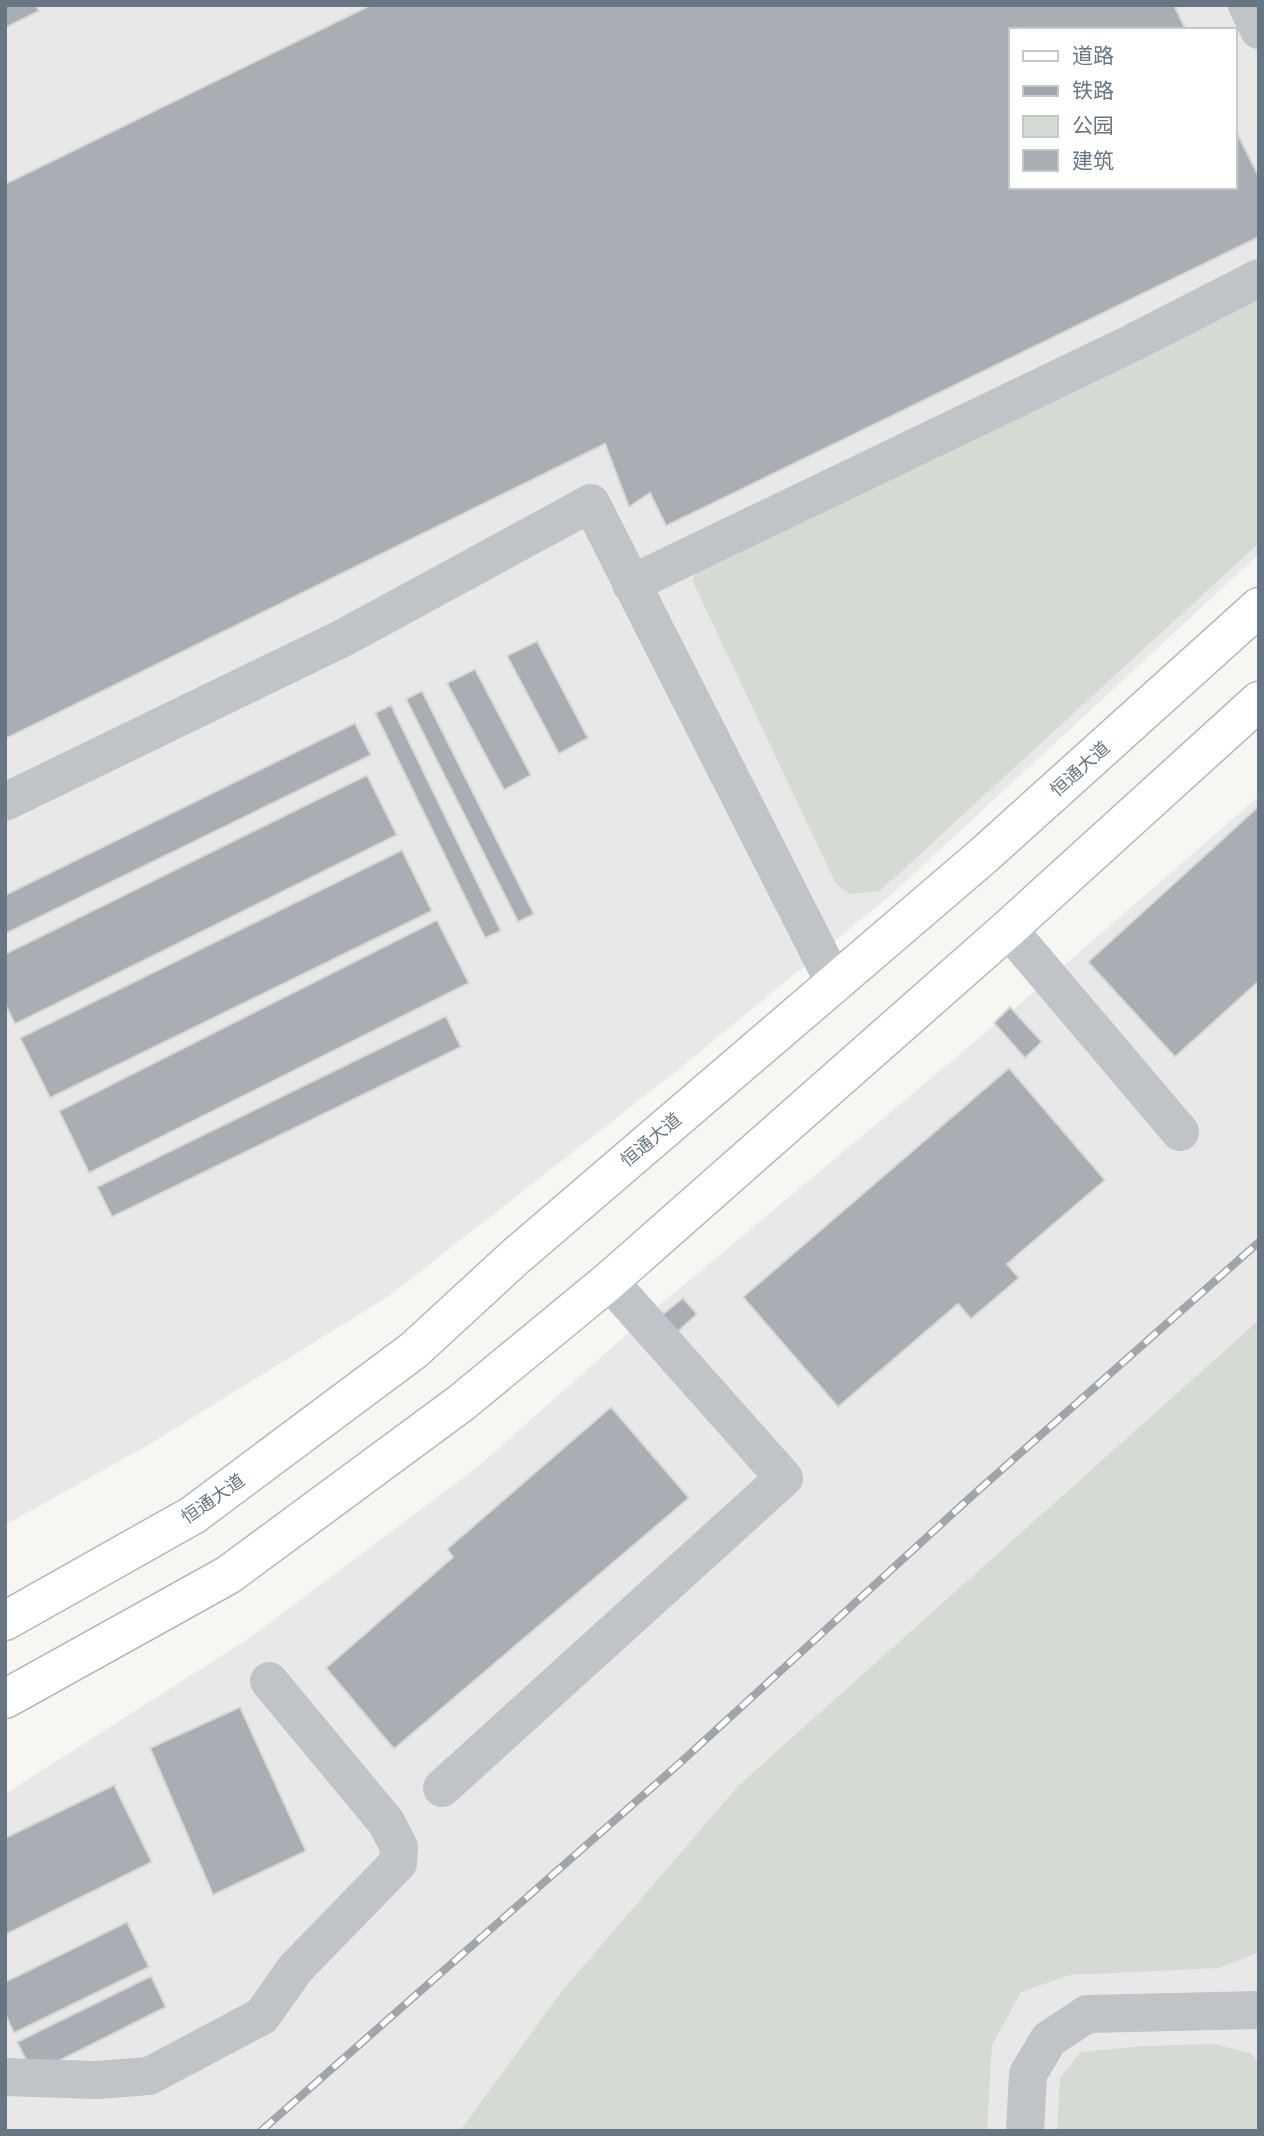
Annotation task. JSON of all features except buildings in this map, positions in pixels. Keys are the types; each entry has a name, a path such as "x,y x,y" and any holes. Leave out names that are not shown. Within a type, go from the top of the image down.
{"main road":[{"name":"恒通大道","path":"5,1621 193,1515 414,1350 515,1257 984,855 1259,607"},
{"path":"5,1699 228,1575 461,1403 609,1282 1008,929 1259,701"}],"lane":[{"path":"1247,5 1259,30"},
{"path":"631,584 1132,343 1259,278"},
{"path":"5,803 343,638 590,503 835,984"},
{"path":"1008,929 1180,1132"},
{"path":"442,1788 783,1478 609,1282"},
{"path":"5,2077 97,2080 149,2076 262,2016 295,1969 398,1863 399,1847 386,1822 269,1681"},
{"path":"1025,2131 1028,2074 1049,2039 1087,2014 1259,2010"}],"shaded area":[{"path":"5,5 1259,5 1259,554 892,894 679,1069 389,1296 150,1444 5,1525"},
{"path":"1259,796 1259,2131 5,2131 5,1794 248,1639 481,1464 661,1304 1021,1003"}],"green space":[{"path":"1259,288 1259,543 880,891 850,894 836,884 692,580 701,562"},
{"path":"1259,1320 1259,1952 1219,1968 1070,1975 1021,1992 992,2045 987,2131 460,2131 562,1991 739,1785"},
{"path":"1214,2044 1250,2053 1259,2063 1259,2131 1057,2131 1060,2078 1081,2052 1143,2046"}],"railway":[{"path":"261,2131 681,1762 973,1495 1259,1242"}]}
